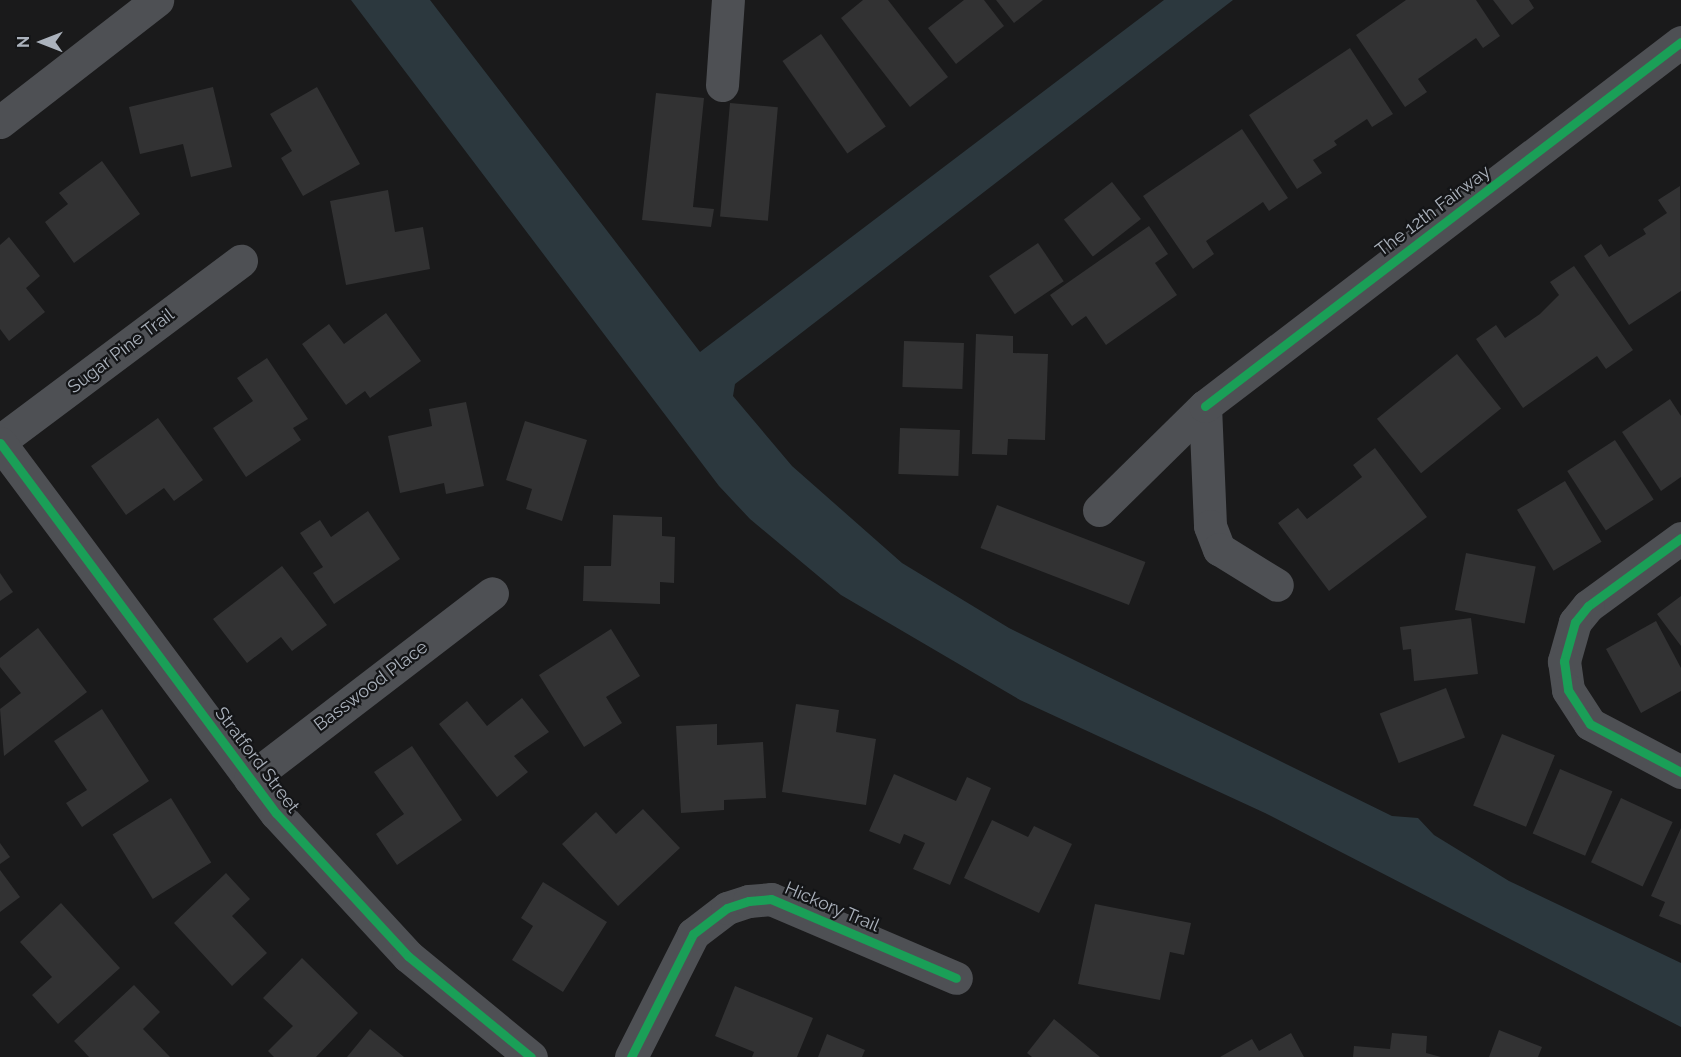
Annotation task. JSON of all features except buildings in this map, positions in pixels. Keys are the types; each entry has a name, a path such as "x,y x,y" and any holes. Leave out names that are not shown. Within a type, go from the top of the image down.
{"street":[{"path":"722,85 728,0"},
{"path":"1,119 146,3"},
{"name":"The 12th Fairway","path":"1099,510 1205,406 1681,42"},
{"name":"Sugar Pine Trail","path":"0,442 241,261"},
{"path":"1205,406 1209,526 1219,549 1276,585"},
{"name":"Stratford Street","path":"0,442 250,779 340,887 408,956 531,1057"},
{"path":"1681,538 1588,606 1575,622 1564,661 1568,690 1590,724 1681,772"},
{"name":"Basswood Place","path":"250,779 492,593"},
{"name":"Hickory Trail","path":"631,1057 693,934 727,908 749,901 771,899 956,978"}],"shaded area":[{"path":"351,0 430,0 700,352 1164,0 1233,0 735,384 733,396 792,466 902,563 1009,628 1392,816 1418,818 1434,835 1509,881 1681,963 1681,1027 1265,813 1020,700 841,595 750,519 719,486"}],"cycle path":[{"path":"1205,406 1681,42"},
{"path":"0,443 276,813 408,956 531,1057"},
{"path":"1681,538 1588,606 1575,622 1564,661 1568,690 1590,724 1681,772"},
{"path":"631,1057 693,934 727,908 749,901 771,899 956,978"}]}
